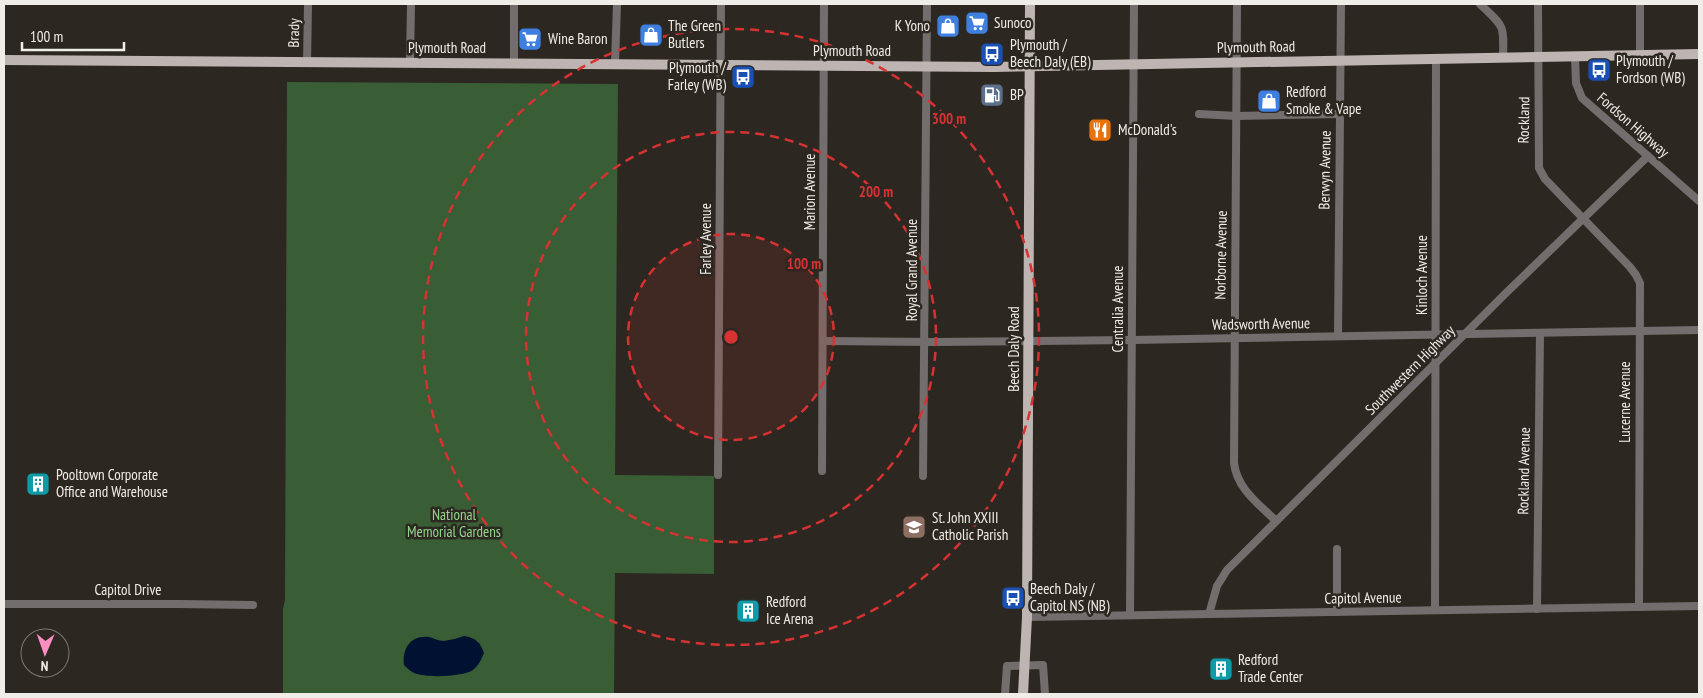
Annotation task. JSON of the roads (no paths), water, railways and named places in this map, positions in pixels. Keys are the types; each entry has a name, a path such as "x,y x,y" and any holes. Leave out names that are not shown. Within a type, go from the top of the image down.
{"main road":[{"name":"Beech Daly Road","path":"1023,694 1027,617 1030,4"},
{"name":"Plymouth Road","path":"4,60 1029,66 1699,54"}],"street":[{"name":"Brady","path":"307,62 308,4"},
{"path":"410,63 411,4"},
{"path":"514,4 514,64"},
{"path":"615,64 617,4"},
{"name":"Farley Avenue","path":"718,475 721,4"},
{"name":"Marion Avenue","path":"822,471 824,4"},
{"name":"Royal Grand Avenue","path":"923,476 927,4"},
{"name":"Centralia Avenue","path":"1130,615 1134,4"},
{"name":"Norborne Avenue","path":"1237,4 1234,338 1235,472 1243,488 1276,522"},
{"name":"Berwyn Avenue","path":"1338,336 1340,4"},
{"path":"1480,4 1498,21 1502,28 1503,57"},
{"name":"Rockland","path":"1538,4 1539,168 1544,179 1583,219"},
{"path":"1640,4 1640,55"},
{"name":"Fordson Highway","path":"1575,56 1576,83 1582,98 1699,201"},
{"name":"Kinloch Avenue","path":"1435,610 1436,59"},
{"path":"1199,114 1236,116 1340,114"},
{"name":"Southwestern Highway","path":"1210,614 1217,586 1222,576 1465,334 1648,156"},
{"name":"Lucerne Avenue","path":"1583,219 1630,266 1636,275 1641,290 1639,338 1639,607"},
{"name":"Wadsworth Avenue","path":"823,340 925,342 1132,340 1699,330"},
{"name":"Rockland Avenue","path":"1537,609 1540,333"},
{"path":"1337,612 1338,549"},
{"name":"Capitol Drive","path":"4,604 253,606"},
{"name":"Capitol Avenue","path":"1027,617 1699,606"},
{"path":"1005,694 1007,666 1024,665 1043,665 1045,694"}],"water":[{"path":"464,636 477,641 484,653 473,670 461,674 427,676 414,673 404,665 406,649 417,638 429,637 444,641"}],"place":[{"name":"Sunoco","path":"977,23"},
{"name":"K Yono","path":"948,26"},
{"name":"The Green Butlers","path":"651,35"},
{"name":"Wine Baron","path":"530,39"},
{"name":"Plymouth / Beech Daly (EB)","path":"992,54"},
{"name":"Plymouth / Fordson (WB)","path":"1599,70"},
{"name":"Plymouth / Farley (WB)","path":"743,77"},
{"name":"BP","path":"992,95"},
{"name":"Redford Smoke & Vape","path":"1269,101"},
{"name":"McDonald's","path":"1100,130"},
{"name":"Pooltown Corporate Office and Warehouse","path":"38,484"},
{"name":"St. John XXIII Catholic Parish","path":"914,527"},
{"name":"Beech Daly / Capitol NS (NB)","path":"1013,598"},
{"name":"Redford Ice Arena","path":"748,611"},
{"name":"Redford Trade Center","path":"1221,669"}],"park label":[{"name":"National Memorial Gardens","path":"454,524"}]}
